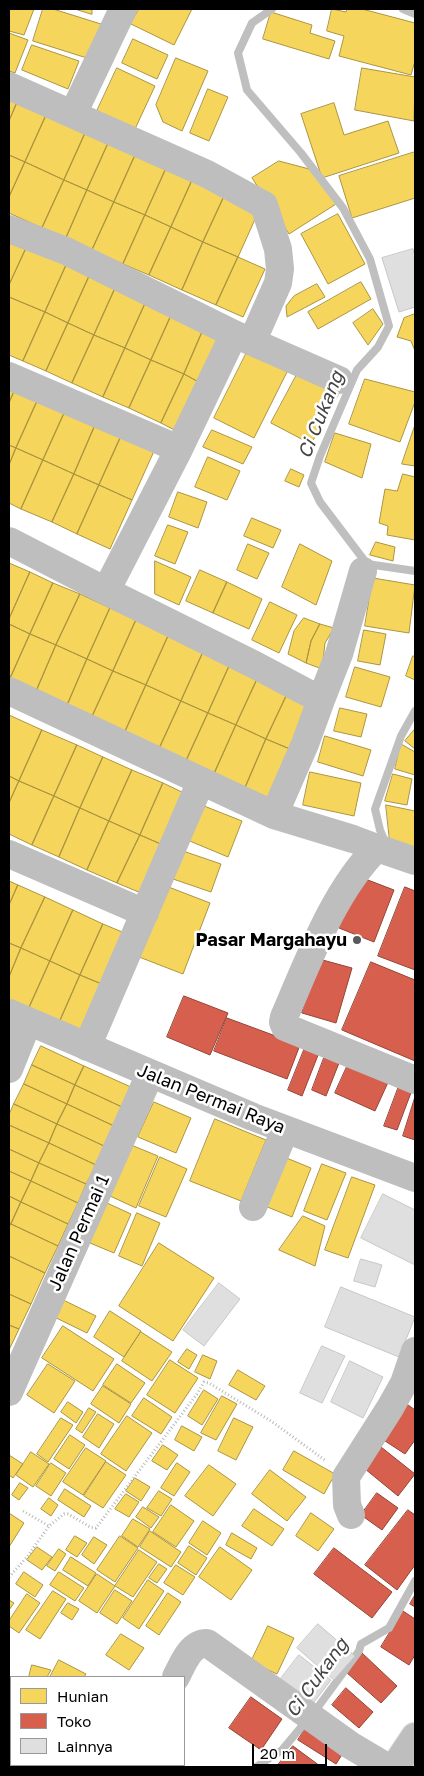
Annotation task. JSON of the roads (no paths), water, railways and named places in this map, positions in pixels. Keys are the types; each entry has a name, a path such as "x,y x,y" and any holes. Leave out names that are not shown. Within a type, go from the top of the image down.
{"street":[{"path":"73,114 123,9"},
{"path":"9,86 207,174 264,205 278,249 280,269 278,283 243,338 179,449 106,591"},
{"path":"9,229 66,251 243,338 339,380"},
{"path":"9,376 179,449"},
{"path":"9,541 321,700"},
{"path":"274,815 305,744 339,654 363,571"},
{"path":"9,691 274,815 353,839 415,861"},
{"path":"86,1047 201,781"},
{"path":"377,848 364,860 346,887 320,935 283,1022 285,1027 415,1080"},
{"path":"9,854 145,913"},
{"path":"9,1069 19,1018"},
{"name":"Jalan Permai Raya","path":"19,1018 285,1130 415,1178"},
{"name":"Jalan Permai 1","path":"9,1392 150,1074"},
{"path":"253,1207 285,1130"},
{"path":"351,1515 347,1505 346,1477 404,1383 415,1351"},
{"path":"177,1676 194,1646 207,1643 350,1745 387,1767"},
{"path":"395,1767 415,1737"}],"waterway":[{"name":"Ci Cukang","path":"272,9 252,23 238,53 247,90 301,153 343,208 370,259 389,326 378,347 357,370 320,456 311,483 320,502 367,564 415,571"},
{"name":"Ci Cukang","path":"403,9 415,14"},
{"name":"Ci Cukang","path":"386,844 380,830 375,809 401,736 415,711"},
{"name":"Ci Cukang","path":"256,1767 282,1750 318,1707 359,1651 361,1644 389,1628 415,1581"},
{"name":"Ci Cukang","path":"153,1766 158,1767"}],"place":[{"name":"Pasar Margahayu","path":"357,940"}]}
